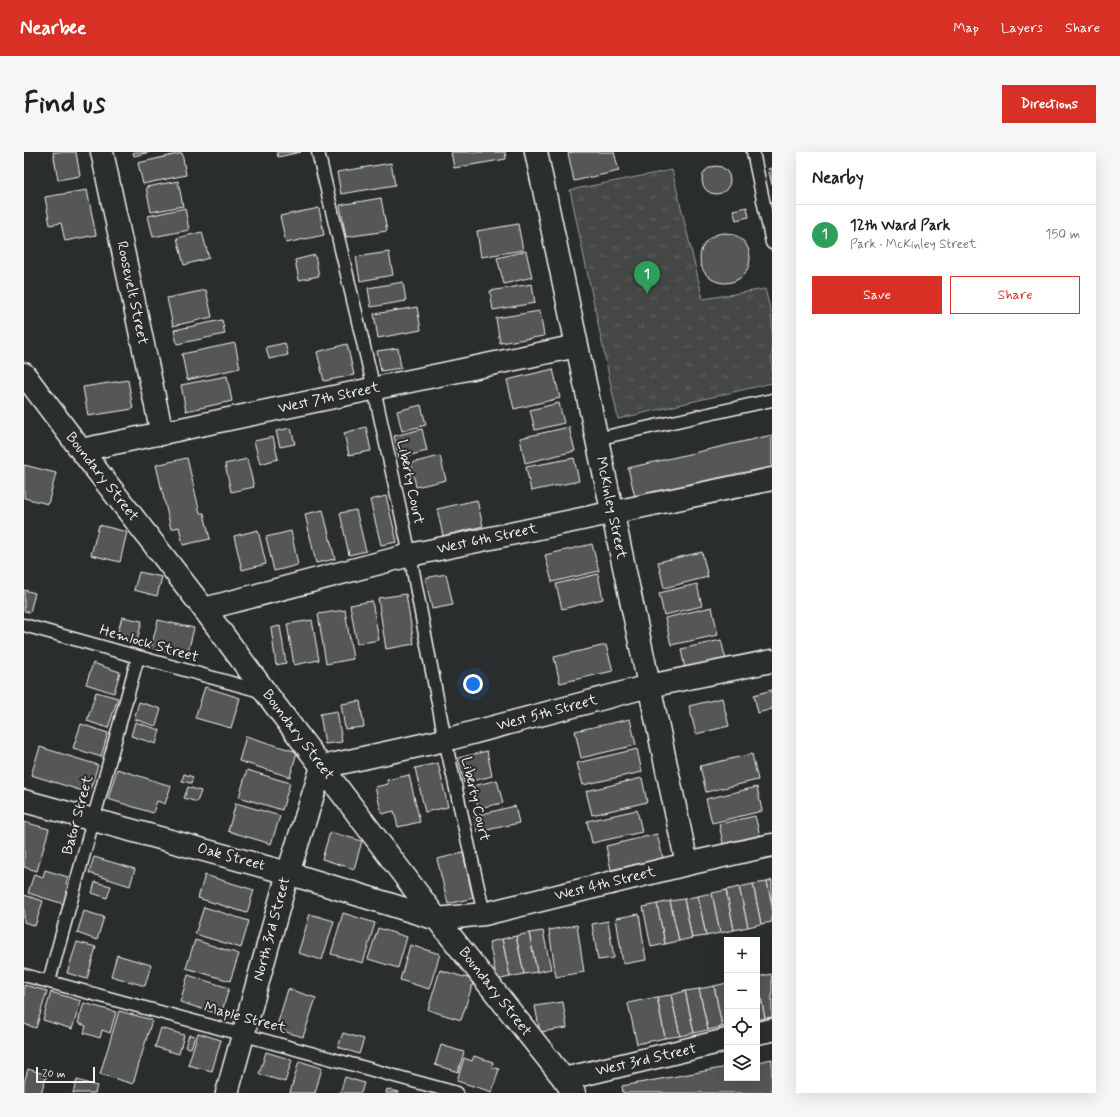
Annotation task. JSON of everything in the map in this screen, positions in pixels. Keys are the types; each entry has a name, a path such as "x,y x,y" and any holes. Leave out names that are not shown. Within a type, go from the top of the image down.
{"street":[{"name":"Roosevelt Street","path":"102,152 162,434"},
{"name":"McKinley Street","path":"536,152 687,864"},
{"name":"West 7th Street","path":"81,450 577,346"},
{"name":"Boundary Street","path":"24,374 204,609 437,919 569,1086"},
{"name":"West 6th Street","path":"204,609 410,555 772,478"},
{"name":"West 5th Street","path":"322,767 445,740 649,686 772,661"},
{"name":"North 3rd Street","path":"227,1093 288,873 322,767"},
{"name":"Oak Street","path":"24,801 288,873 437,919"},
{"name":"West 4th Street","path":"437,919 484,914 687,864 772,846"},
{"path":"760,1032 772,1030"},
{"name":"West 3rd Street","path":"569,1086 724,1041"}],"lane":[{"name":"Liberty Court","path":"318,152 374,388 410,555 445,740 484,914"},
{"path":"753,152 772,243"},
{"path":"596,439 772,400"},
{"name":"Hemlock Street","path":"24,625 266,693"},
{"name":"Bator Street","path":"49,981 138,657"},
{"name":"Maple Street","path":"24,975 457,1093"}],"green space":[{"path":"672,170 703,299 765,289 772,316 772,383 618,419 570,190"}],"building":[{"path":"53,152 76,152 80,176 58,180"},
{"path":"133,152 150,152 134,156"},
{"path":"277,152 301,152 278,157"},
{"path":"451,152 505,152 506,159 454,168"},
{"path":"614,152 619,171 574,181 568,153"},
{"path":"182,153 186,175 143,184 138,163"},
{"path":"391,163 395,185 341,194 337,172"},
{"path":"716,166 726,170 730,180 726,190 716,194 706,190 702,180 706,170"},
{"path":"772,168 772,185 768,169"},
{"path":"178,181 183,206 151,212 146,187"},
{"path":"87,190 96,235 65,241 61,223 50,225 45,197"},
{"path":"381,198 387,231 346,237 340,205"},
{"path":"747,207 749,217 736,220 733,210"},
{"path":"185,208 189,230 153,237 148,216"},
{"path":"319,208 324,235 286,243 280,216"},
{"path":"518,224 523,250 481,257 477,231"},
{"path":"202,232 209,258 184,265 177,238"},
{"path":"725,233 735,235 743,240 748,248 750,258 748,268 743,276 735,281 725,283 715,281 707,276 702,268 700,258 702,248 707,240 715,235"},
{"path":"526,251 532,277 504,284 497,258"},
{"path":"389,252 393,275 360,281 356,257"},
{"path":"315,255 319,276 299,280 295,260"},
{"path":"403,282 406,301 371,307 368,288"},
{"path":"532,284 535,303 493,310 490,291"},
{"path":"206,290 212,317 173,326 167,298"},
{"path":"417,307 421,330 378,338 374,314"},
{"path":"540,311 544,336 500,343 496,318"},
{"path":"222,320 225,334 177,344 174,330"},
{"path":"235,343 240,368 187,380 182,354"},
{"path":"285,343 288,355 269,359 266,347"},
{"path":"347,344 354,375 324,381 317,352"},
{"path":"398,348 401,368 381,371 377,351"},
{"path":"553,369 560,398 514,409 507,380"},
{"path":"227,376 232,401 186,411 181,385"},
{"path":"128,380 133,409 88,416 83,387"},
{"path":"559,403 564,423 535,430 530,410"},
{"path":"421,405 426,425 402,431 397,411"},
{"path":"366,427 371,451 349,455 344,433"},
{"path":"569,427 575,451 525,463 520,438"},
{"path":"291,428 295,444 280,447 276,431"},
{"path":"422,429 427,451 399,458 394,436"},
{"path":"772,435 772,470 636,501 628,468"},
{"path":"273,437 278,459 260,464 254,441"},
{"path":"440,456 446,480 416,487 411,463"},
{"path":"187,458 200,513 204,513 210,539 183,545 179,527 171,529 156,465"},
{"path":"574,458 579,481 531,491 526,467"},
{"path":"247,459 254,487 231,492 225,464"},
{"path":"24,465 56,473 48,504 24,498"},
{"path":"386,496 397,542 381,545 370,500"},
{"path":"477,500 483,526 443,536 437,509"},
{"path":"323,510 335,559 316,563 305,514"},
{"path":"356,510 366,551 349,555 340,513"},
{"path":"99,525 127,532 120,562 91,555"},
{"path":"258,530 266,564 242,570 234,536"},
{"path":"291,531 298,565 274,571 266,537"},
{"path":"592,544 599,571 552,582 545,555"},
{"path":"702,552 708,577 664,588 658,562"},
{"path":"139,572 162,577 157,596 134,590"},
{"path":"446,574 453,605 432,609 425,578"},
{"path":"598,574 603,599 562,609 556,584"},
{"path":"697,584 702,606 664,615 659,593"},
{"path":"24,590 35,593 30,612 24,611"},
{"path":"406,594 414,644 386,649 378,598"},
{"path":"372,601 379,640 357,644 350,605"},
{"path":"712,607 718,635 671,645 665,618"},
{"path":"345,610 353,659 326,664 318,614"},
{"path":"122,617 142,621 137,641 117,636"},
{"path":"158,620 194,628 187,656 151,648"},
{"path":"312,620 319,660 294,665 287,624"},
{"path":"280,626 286,663 276,665 271,628"},
{"path":"721,640 726,660 685,669 681,649"},
{"path":"606,645 613,671 560,683 554,657"},
{"path":"93,663 120,672 114,693 86,684"},
{"path":"205,687 240,698 231,728 195,718"},
{"path":"772,690 772,709 758,713 754,695"},
{"path":"96,692 118,698 108,728 87,721"},
{"path":"722,698 729,726 696,734 689,706"},
{"path":"360,701 364,727 345,729 341,704"},
{"path":"139,702 161,709 156,726 134,719"},
{"path":"337,711 342,742 325,744 320,714"},
{"path":"630,719 636,745 581,758 575,731"},
{"path":"135,722 160,730 156,744 131,736"},
{"path":"81,724 108,733 101,757 73,748"},
{"path":"246,736 297,752 290,777 239,761"},
{"path":"40,747 98,765 89,793 31,775"},
{"path":"637,749 642,772 583,785 577,763"},
{"path":"487,751 492,776 464,783 458,758"},
{"path":"752,754 758,780 706,792 700,766"},
{"path":"438,763 448,807 425,812 415,768"},
{"path":"117,769 171,786 165,804 157,801 153,813 108,799"},
{"path":"247,770 290,783 282,810 239,797"},
{"path":"184,774 193,777 191,783 182,781"},
{"path":"409,775 420,822 398,827 394,811 382,814 375,787 388,784 387,780"},
{"path":"642,778 647,802 592,815 586,791"},
{"path":"497,780 503,803 478,808 473,786"},
{"path":"188,787 201,791 197,802 184,798"},
{"path":"757,787 762,811 712,823 706,799"},
{"path":"236,803 280,816 271,844 228,831"},
{"path":"515,806 519,823 478,832 474,816"},
{"path":"637,810 642,832 592,843 587,821"},
{"path":"755,816 761,839 724,848 719,824"},
{"path":"24,822 49,829 37,871 24,867"},
{"path":"330,832 362,841 354,869 322,859"},
{"path":"657,834 663,858 611,870 606,846"},
{"path":"463,853 473,898 448,904 437,859"},
{"path":"94,857 135,869 130,886 89,873"},
{"path":"45,870 68,877 66,884 70,885 64,904 28,893 34,874 43,877"},
{"path":"205,875 254,890 247,913 198,898"},
{"path":"772,880 772,905 767,882"},
{"path":"95,882 111,886 107,898 92,893"},
{"path":"767,882 772,905 772,922 761,924 753,884"},
{"path":"753,884 761,924 748,927 739,887"},
{"path":"739,887 748,927 734,930 726,890"},
{"path":"726,890 734,930 720,933 712,893"},
{"path":"712,893 720,933 706,936 698,896"},
{"path":"24,895 43,901 35,926 24,922"},
{"path":"698,896 706,936 692,938 684,899"},
{"path":"684,899 692,938 679,941 670,901"},
{"path":"670,901 679,941 665,944 657,904"},
{"path":"657,904 665,944 651,947 643,907"},
{"path":"204,907 249,921 241,948 195,934"},
{"path":"84,911 104,917 97,940 77,933"},
{"path":"343,913 375,923 363,963 331,954"},
{"path":"310,914 334,921 322,960 298,953"},
{"path":"639,914 646,960 623,964 616,918"},
{"path":"608,921 614,958 598,960 592,924"},
{"path":"577,925 584,972 556,977 549,930"},
{"path":"378,928 407,937 398,968 368,959"},
{"path":"543,931 551,969 537,972 529,933"},
{"path":"529,933 537,972 524,974 516,936"},
{"path":"516,936 524,974 510,977 502,939"},
{"path":"502,939 510,977 497,980 489,942"},
{"path":"195,940 239,954 230,981 186,968"},
{"path":"77,942 96,947 87,979 67,973"},
{"path":"410,945 440,954 429,989 400,980"},
{"path":"117,955 151,965 145,986 111,976"},
{"path":"440,970 474,980 461,1020 428,1010"},
{"path":"771,974 772,1017 765,1018 760,992 760,976"},
{"path":"188,975 229,988 221,1015 180,1002"},
{"path":"724,984 724,1027 722,1027 714,986"},
{"path":"24,985 47,991 36,1028 24,1024"},
{"path":"714,986 722,1027 708,1030 699,989"},
{"path":"288,989 316,998 303,1037 276,1029"},
{"path":"699,989 708,1030 694,1033 685,991"},
{"path":"685,991 694,1033 680,1036 671,995"},
{"path":"51,992 81,1001 72,1029 43,1020"},
{"path":"760,994 765,1018 760,1019"},
{"path":"671,995 680,1036 665,1038 657,997"},
{"path":"657,997 665,1038 637,1044 628,1003"},
{"path":"563,1002 567,1028 540,1032 535,1006"},
{"path":"84,1003 116,1012 110,1033 102,1030 100,1038 84,1033 86,1026 78,1023"},
{"path":"119,1011 152,1020 133,1084 100,1074"},
{"path":"161,1028 184,1035 179,1054 155,1047"},
{"path":"198,1033 221,1040 212,1071 188,1065"},
{"path":"343,1033 364,1039 359,1054 338,1047"},
{"path":"189,1035 195,1036 191,1048 185,1047"},
{"path":"441,1045 464,1052 458,1072 435,1065"},
{"path":"266,1052 292,1060 285,1082 259,1074"},
{"path":"474,1056 493,1062 492,1067 499,1069 492,1092 457,1081 464,1058 472,1061"},
{"path":"772,1059 772,1093 623,1093 622,1086 724,1068 724,1081 760,1081 760,1061"},
{"path":"299,1061 322,1068 315,1093 290,1093"},
{"path":"28,1069 47,1075 41,1093 24,1093 24,1083"},
{"path":"345,1077 364,1083 361,1093 340,1093"},
{"path":"77,1080 97,1086 95,1093 73,1093"},
{"path":"387,1089 399,1092 399,1093 386,1093"}],"place":[{"name":"12th Ward Park","path":"647,294"}]}
